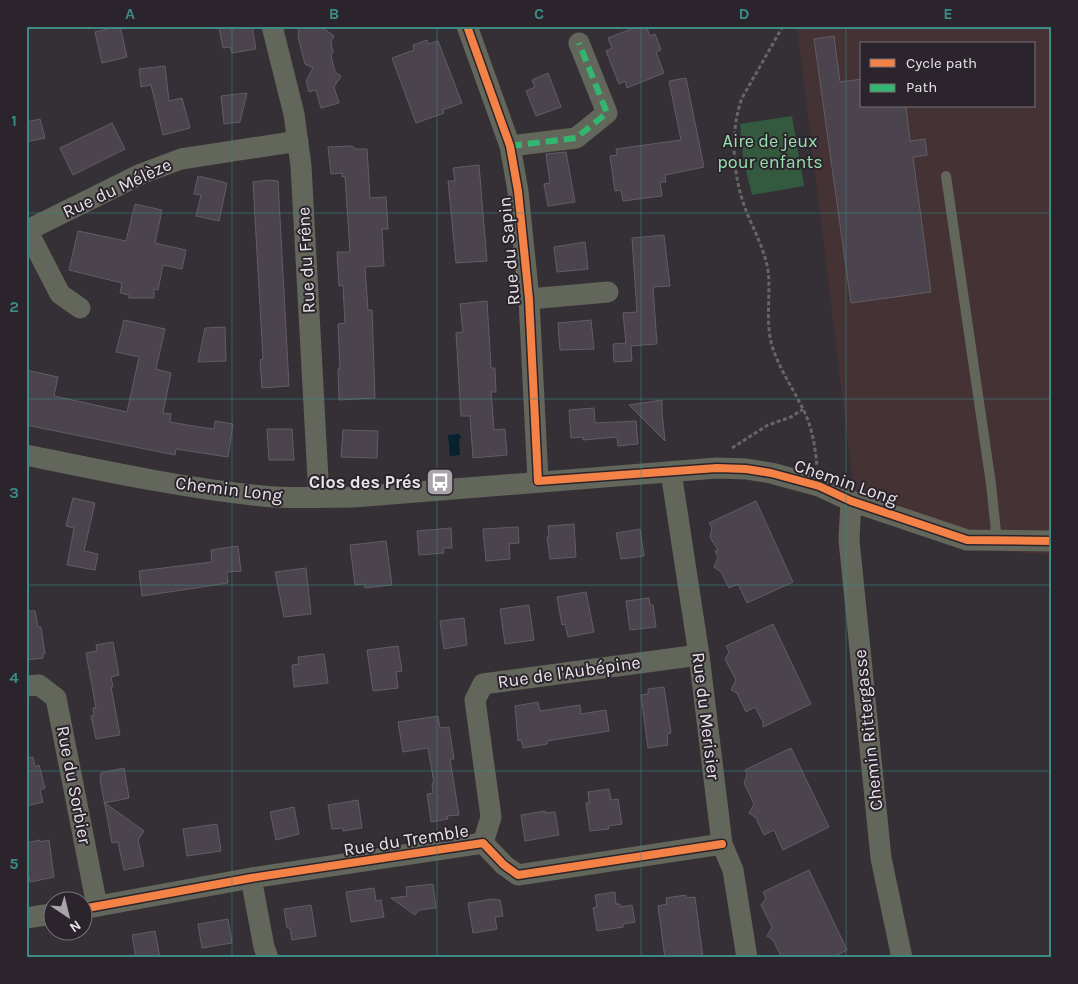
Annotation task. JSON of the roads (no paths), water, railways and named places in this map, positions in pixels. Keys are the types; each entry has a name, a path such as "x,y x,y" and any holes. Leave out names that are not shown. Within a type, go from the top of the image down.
{"street":[{"name":"Rue du Frêne","path":"272,26 294,114 301,166 319,497"},
{"name":"Rue du Sapin","path":"467,26 510,146 518,192 529,299 538,481"},
{"path":"510,146 576,138 607,113 578,43"},
{"name":"Rue du Mélèze","path":"80,308 60,294 27,231 141,174 181,159 298,142"},
{"path":"529,299 608,292"},
{"name":"Chemin Long","path":"26,455 125,475 264,496 319,497 354,497 538,481 746,468 819,486 851,501 967,540 1052,541"},
{"name":"Rue du Merisier","path":"671,472 698,655 722,844 733,870 747,958"},
{"name":"Chemin Rittergasse","path":"851,501 849,540 880,858 902,958"},
{"name":"Rue de l'Aubépine","path":"483,843 491,817 475,700 482,684 698,655"},
{"name":"Rue du Sorbier","path":"26,686 38,685 56,698 88,892"},
{"name":"Rue du Tremble","path":"92,907 251,878 483,843 504,865 518,875 722,844"},
{"path":"251,878 264,947 268,958"},
{"path":"26,918 42,916"}],"lane":[{"path":"946,176 991,484 997,541"}],"water":[{"path":"459,434 461,437 459,440 460,455 450,456 448,435"}],"place":[{"name":"Clos des Prés","path":"440,482"}],"park label":[{"name":"Aire de jeux pour enfants","path":"770,151"}]}
